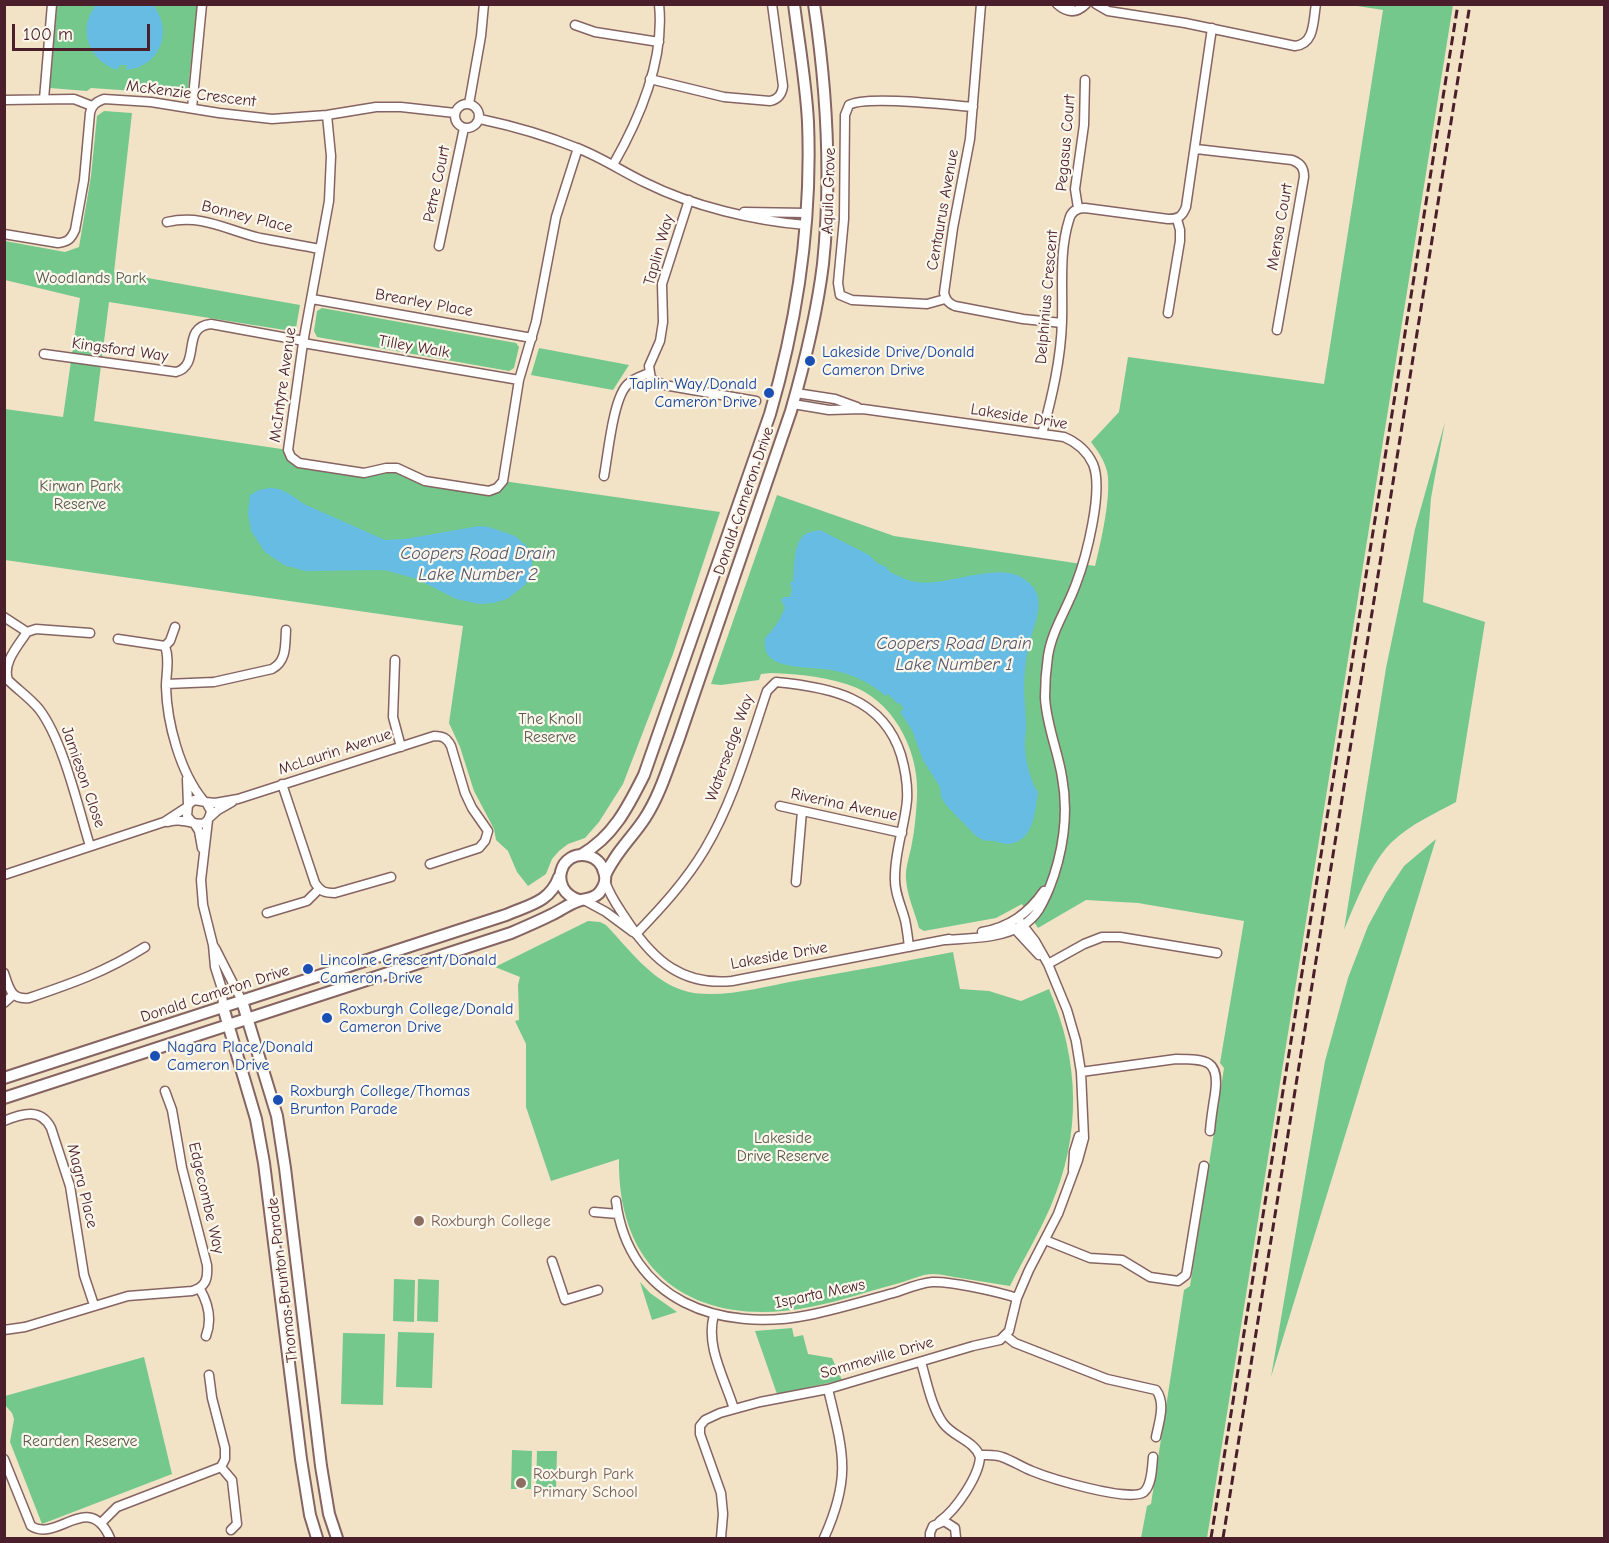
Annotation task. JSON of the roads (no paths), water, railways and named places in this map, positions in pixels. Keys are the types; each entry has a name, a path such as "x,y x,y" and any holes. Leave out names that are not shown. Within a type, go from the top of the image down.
{"street":[{"path":"44,99 52,4"},
{"path":"192,108 202,4"},
{"path":"469,104 482,36 484,4"},
{"path":"613,165 629,138 650,79 659,42 661,24 659,4"},
{"path":"650,79 724,97 775,100 782,92 783,86 772,4"},
{"name":"Donald Cameron Drive","path":"581,855 610,833 629,805 644,775 685,663 778,387 795,319 802,270 809,170 808,121 794,4"},
{"name":"Donald Cameron Drive","path":"605,879 609,866 645,818 660,787 678,741 795,398 815,313 823,265 826,220 826,115 822,59 814,4"},
{"name":"Centaurus Avenue","path":"945,299 949,250 967,160 981,4"},
{"path":"1057,4 1070,12 1078,11 1086,4"},
{"path":"1096,4 1108,11 1212,28 1295,46 1304,45 1308,41 1316,4"},
{"path":"575,25 595,32 659,42"},
{"path":"1078,208 1177,219 1183,215 1196,149 1212,28"},
{"name":"Pegasus Court","path":"1078,208 1075,189 1084,125 1085,80"},
{"path":"4,100 74,99 92,106 84,180 72,238 58,243 4,234"},
{"name":"McKenzie Crescent","path":"92,106 104,99 151,102 272,119 327,115 376,107 401,107 455,113"},
{"name":"Aquila Grove","path":"945,299 927,304 852,300 840,295 838,283 844,219 845,115 849,105 859,102 900,101 973,106"},
{"path":"469,104 477,108 480,119 475,126 465,128 457,124 455,113 460,106 469,104"},
{"name":"McIntyre Avenue","path":"327,115 331,181 288,450 291,457 299,463 364,473 397,468 425,482 489,491 497,488 503,481 519,380 532,338 556,217 578,148"},
{"path":"480,119 534,132 578,148 647,183 689,200 772,222 826,220"},
{"name":"Petre Court","path":"439,246 465,128"},
{"name":"Mensa Court","path":"1196,149 1292,160 1298,162 1302,167 1304,177 1278,330"},
{"name":"Taplin Way","path":"649,373 649,366 660,340 663,322 662,284 689,200"},
{"name":"Delphinius Crescent","path":"1042,434 1052,395 1062,323 1064,245 1069,219 1072,212 1078,208"},
{"name":"Bonney Place","path":"167,222 194,219 258,237 320,249"},
{"path":"1168,313 1180,241 1177,219"},
{"name":"Brearley Place","path":"312,299 532,338"},
{"path":"945,299 954,306 1023,319 1062,323"},
{"name":"Kingsford Way","path":"44,354 176,372 182,371 186,366 193,338 202,325 211,324 304,342"},
{"name":"Tilley Walk","path":"304,342 519,380"},
{"path":"604,476 615,414 619,400 629,382 649,373 651,379 664,385 756,401"},
{"name":"Lakeside Drive","path":"778,387 795,398"},
{"name":"Lakeside Drive","path":"605,879 616,905 654,956 666,966 686,976 710,982 732,981 1017,924 1053,879 1064,830 1065,803 1063,780 1045,699 1046,674 1056,628 1075,587 1083,562 1097,486 1093,464 1081,447 1064,437 863,409 834,399 774,399"},
{"path":"4,617 27,632 36,629 90,633"},
{"path":"165,646 170,641 176,627"},
{"path":"166,684 214,682 272,669 280,665 284,657 286,630"},
{"name":"Jamieson Close","path":"27,632 6,666 5,674 8,680 33,703 49,725 57,743 90,846"},
{"path":"118,639 165,646"},
{"path":"165,646 168,661 167,708 186,773 187,816 201,839 203,857"},
{"path":"395,660 393,717 401,747"},
{"name":"Watersedge Way","path":"636,934 678,888 705,848 722,817 767,691 776,682 842,693 873,711 884,722 899,748 906,777 907,801 894,878 905,920 909,947"},
{"name":"McLaurin Avenue","path":"208,819 218,810 238,799 434,736 442,736 451,746 472,808 488,831 485,841 479,848 430,864"},
{"path":"186,773 211,811 208,819 201,880 203,904 213,945 215,967 222,989 223,1007"},
{"path":"282,784 319,889 326,893 335,893 391,877"},
{"name":"McLaurin Avenue","path":"204,801 238,799"},
{"path":"164,822 194,800 204,801"},
{"name":"Riverina Avenue","path":"780,806 902,833"},
{"path":"796,882 802,811"},
{"path":"4,873 164,822 182,820 201,824 208,819"},
{"path":"588,855 600,863 605,879 598,894 582,900 567,895 560,876 566,862 573,857 588,855"},
{"name":"Donald Cameron Drive","path":"4,1078 506,915 546,898 555,888 560,876"},
{"path":"267,912 307,901 319,889"},
{"name":"Donald Cameron Drive","path":"4,1098 500,937 582,900"},
{"name":"Lakeside Drive","path":"582,900 606,912 636,934"},
{"path":"1017,924 1035,941 1048,964 1067,1010 1076,1041 1081,1072 1084,1133 1062,1205 1017,1298 1006,1336 1015,1343 1107,1379 1156,1390 1162,1403 1156,1437"},
{"path":"1048,964 1102,937 1120,937 1217,953"},
{"path":"213,945 242,1001"},
{"path":"4,973 13,994 21,999 29,998 93,976 145,947"},
{"path":"4,1003 13,994"},
{"name":"Thomas Brunton Parade","path":"242,1001 277,1116 321,1466 329,1514 337,1539"},
{"name":"Thomas Brunton Parade","path":"223,1007 256,1119 264,1163 301,1459 310,1515 317,1539"},
{"path":"1081,1072 1176,1059 1211,1064 1218,1078 1210,1131"},
{"name":"Edgecombe Way","path":"165,1091 172,1110 182,1168 207,1265 206,1283 200,1289"},
{"name":"Magra Place","path":"4,1121 30,1114 41,1115 51,1128 70,1186 84,1275 94,1305"},
{"path":"1045,1240 1090,1258 1122,1260 1150,1277 1178,1281 1186,1275 1204,1166"},
{"name":"Isparta Mews","path":"616,1201 618,1214 631,1249 651,1277 675,1298 714,1315 746,1320 790,1318 824,1312 935,1282 1001,1293 1017,1298"},
{"path":"594,1212 618,1214"},
{"path":"552,1261 565,1300 598,1290"},
{"path":"4,1330 25,1327 128,1296 200,1289 208,1306 206,1336"},
{"path":"714,1315 711,1339 734,1409"},
{"name":"Sommeville Drive","path":"721,1539 723,1514 721,1493 704,1449 700,1430 705,1420 734,1409 828,1389 973,1346 996,1342 1006,1336"},
{"path":"921,1362 942,1421 954,1434 974,1447 980,1455 978,1469 957,1505 931,1529 930,1539"},
{"path":"101,1523 117,1507 221,1467 225,1459 225,1448 212,1398 209,1375"},
{"path":"824,1539 840,1497 843,1474 842,1450 828,1389"},
{"path":"980,1455 1001,1456 1031,1471 1060,1481 1132,1495 1143,1492 1147,1488 1153,1457"},
{"path":"4,1459 34,1535 51,1534 86,1520 94,1520 101,1523 110,1539"},
{"path":"221,1467 232,1480 237,1524 231,1530"},
{"path":"956,1532 957,1505"},
{"path":"940,1521 948,1522 961,1539"}],"water":[{"path":"96,5 153,5 159,15 163,36 155,55 148,62 126,70 127,65 120,65 117,70 99,59 88,43 87,33 90,14"},
{"name":"Coopers Road Drain Lake Number 2","path":"269,488 284,491 306,505 385,540 405,539 479,526 489,527 515,536 533,552 531,575 525,585 507,599 480,604 456,599 417,579 384,570 305,571 284,565 265,552 251,531 248,513 250,495"},
{"name":"Coopers Road Drain Lake Number 1","path":"820,530 869,555 893,574 916,582 951,580 1004,572 1019,576 1036,592 1039,606 1029,643 1024,689 1027,765 1038,792 1032,824 1023,838 1017,842 1008,844 985,841 976,836 946,805 941,797 940,787 923,760 912,730 900,712 904,709 900,703 898,704 888,694 886,696 850,675 785,665 768,655 765,638 785,608 781,600 784,597 790,597 792,589 790,583 793,581 797,546 804,535"}],"railway":[{"path":"1211,1538 1458,4"},
{"path":"1223,1538 1470,4"}],"place":[{"name":"Lakeside Drive/Donald Cameron Drive","path":"810,361"},
{"name":"Taplin Way/Donald Cameron Drive","path":"769,393"},
{"name":"Lincolne Crescent/Donald Cameron Drive","path":"308,969"},
{"name":"Roxburgh College/Donald Cameron Drive","path":"327,1018"},
{"name":"Nagara Place/Donald Cameron Drive","path":"155,1056"},
{"name":"Roxburgh College/Thomas Brunton Parade","path":"278,1100"},
{"name":"Roxburgh College","path":"419,1221"},
{"name":"Roxburgh Park Primary School","path":"521,1483"}],"park label":[{"name":"Woodlands Park","path":"91,278"},
{"name":"Kirwan Park Reserve","path":"80,495"},
{"name":"The Knoll Reserve","path":"550,728"},
{"name":"Lakeside Drive Reserve","path":"783,1147"},
{"name":"Rearden Reserve","path":"80,1441"}]}
